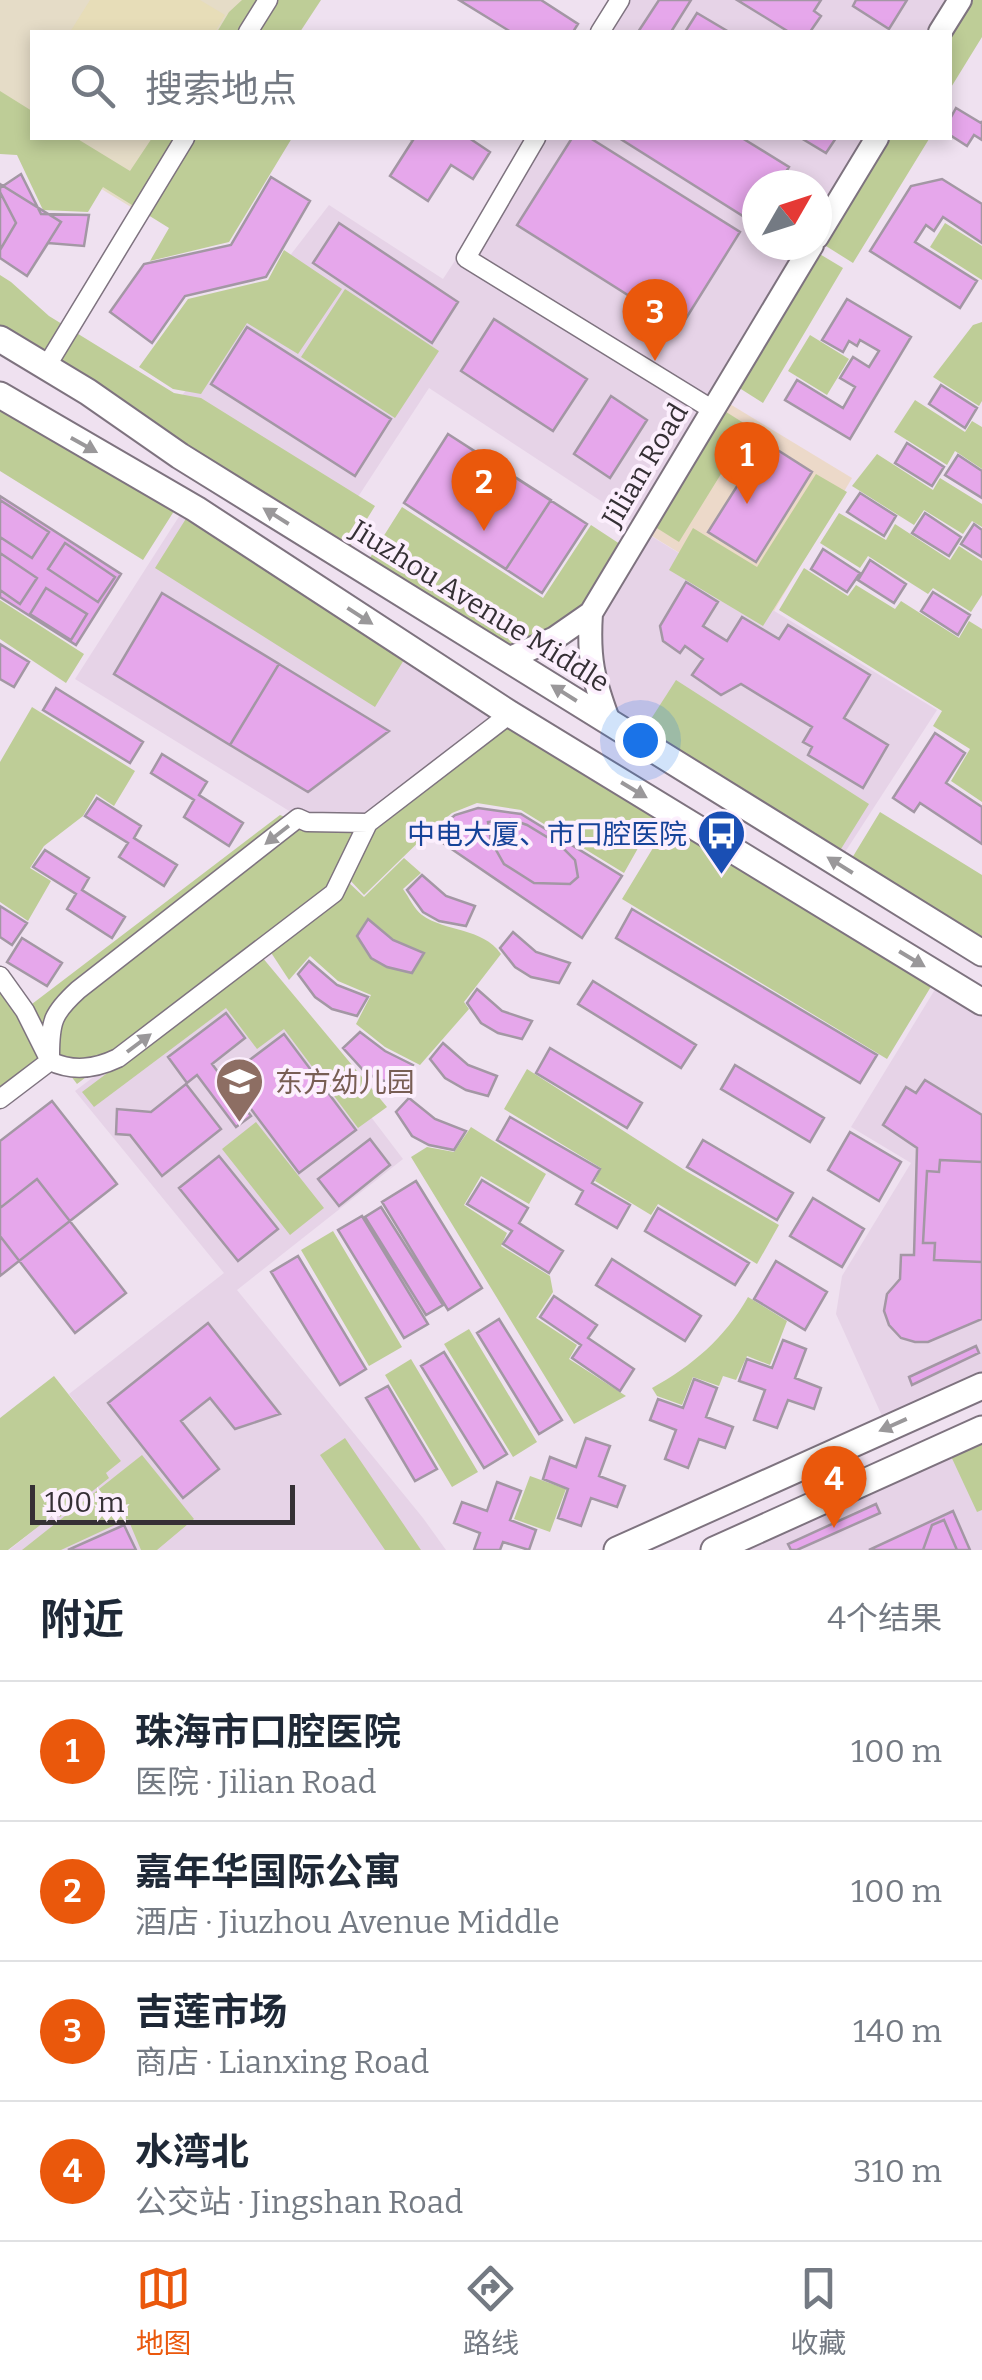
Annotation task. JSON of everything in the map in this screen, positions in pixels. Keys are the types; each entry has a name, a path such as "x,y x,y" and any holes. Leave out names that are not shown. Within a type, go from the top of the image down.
{"main road":[{"path":"941,30 960,0"},
{"path":"832,212 876,140"},
{"name":"Jilian Road","path":"591,613 803,260"},
{"name":"Jiuzhou Avenue Middle","path":"0,338 88,392 180,456 982,953"},
{"path":"0,395 196,509 510,714 982,1002"},
{"path":"508,659 555,638 591,613"},
{"path":"591,613 589,650 609,722"},
{"path":"616,1550 982,1386"},
{"path":"714,1550 982,1429"}],"street":[{"path":"249,30 268,0"},
{"path":"601,30 620,0"},
{"path":"46,367 184,140"},
{"path":"535,140 466,258 713,410"},
{"path":"0,976 25,1011 50,1060 82,1069 118,1058 334,894 368,823 510,714"},
{"path":"50,1060 52,1019 60,1006 298,818 306,822 368,823"},
{"path":"0,1098 50,1060"}],"shaded area":[{"path":"0,0 272,0 254,30 30,30 30,140 189,140 144,215 0,127"},
{"path":"620,0 960,0 941,30 601,30"},
{"path":"534,140 876,140 832,212 832,170 742,170 742,260 803,260 642,528 429,388 326,546 150,437 329,205 443,279"},
{"path":"720,398 852,478 774,611 642,530"},
{"path":"187,504 509,714 368,823 307,822 75,679"},
{"path":"641,530 937,710 838,863 609,721 591,613"},
{"path":"250,958 403,1159 237,1290 446,1550 9,1550 121,1461 69,1394 224,1273 75,1091"},
{"path":"942,978 982,1002 982,1385 887,1427 836,1314 842,1276 911,1163 851,1127"},
{"path":"982,1430 982,1550 715,1550"}],"green space":[{"path":"242,0 321,0 301,30 218,30"},
{"path":"965,0 982,0 982,37 952,86 952,30"},
{"path":"0,91 30,110 30,140 79,140 130,171 151,140 291,140 229,242 150,261 169,228 103,187 88,212 43,210 17,155 0,154"},
{"path":"881,140 928,140 853,263 832,250 832,218"},
{"path":"945,223 982,246 982,280 930,247"},
{"path":"284,250 342,289 298,354 247,323 201,394 173,389 139,367 188,299 268,280"},
{"path":"807,260 830,260 843,268 763,403 733,384"},
{"path":"0,275 49,316 174,393 201,398 375,506 344,556 0,345"},
{"path":"345,289 439,351 395,418 301,357"},
{"path":"982,322 979,406 933,377 973,325"},
{"path":"810,335 849,359 827,395 788,371"},
{"path":"0,396 176,508 143,560 0,471"},
{"path":"915,400 965,432 972,421 982,427 982,469 955,451 947,465 894,432"},
{"path":"723,410 750,427 679,542 652,525"},
{"path":"877,454 933,490 940,478 982,504 982,527 972,521 963,534 924,510 914,525 852,486"},
{"path":"816,474 847,492 763,626 669,570 693,528 757,567"},
{"path":"402,507 543,598 591,525 626,548 587,609 505,653 366,564"},
{"path":"839,513 886,540 895,524 950,560 959,546 982,561 982,595 971,612 933,588 928,594 868,556 860,568 820,543"},
{"path":"187,517 407,655 375,707 155,568"},
{"path":"804,568 848,596 856,585 895,609 901,601 959,638 969,621 982,629 982,802 951,781 970,749 933,726 942,711 779,610"},
{"path":"0,600 84,654 66,683 0,639"},
{"path":"676,680 869,804 836,857 642,733"},
{"path":"32,707 135,771 114,806 96,794 83,816 44,846 30,868 51,881 28,921 0,902 0,762"},
{"path":"511,722 659,811 624,873 521,810 477,803 452,813 364,895 348,878 371,827"},
{"path":"880,812 982,875 982,946 849,863"},
{"path":"280,815 306,826 360,829 329,891 77,1084 55,1055 32,1004"},
{"path":"670,820 935,980 887,1059 622,899"},
{"path":"404,858 421,873 403,889 419,912 484,939 501,954 464,1002 469,1009 420,1065 385,1047 356,1024 371,995 338,981 310,956 289,980 268,948 346,880 364,897"},
{"path":"262,957 387,1107 358,1128 284,1029 257,1049 226,1008 94,1107 82,1092"},
{"path":"0,977 49,1060 0,1098"},
{"path":"527,1069 686,1171 779,1225 757,1264 658,1204 651,1215 595,1181 601,1168 504,1109"},
{"path":"256,1122 324,1208 290,1235 222,1149"},
{"path":"471,1127 546,1174 529,1204 481,1176 464,1205 507,1233 501,1246 550,1276 553,1292 536,1318 577,1345 569,1359 626,1396 574,1424 411,1157 427,1147 454,1152"},
{"path":"333,1231 402,1347 369,1366 301,1250"},
{"path":"748,1297 787,1321 770,1365 747,1356 736,1380 723,1376 719,1386 693,1377 682,1405 657,1396 652,1388 706,1350"},
{"path":"469,1329 537,1442 513,1457 444,1344"},
{"path":"411,1359 478,1472 452,1487 385,1375"},
{"path":"54,1376 121,1461 106,1473 109,1478 60,1517 56,1513 8,1550 0,1550 0,1418"},
{"path":"982,1437 982,1510 977,1512 949,1452"},
{"path":"345,1438 421,1550 385,1550 320,1455"},
{"path":"142,1455 194,1519 157,1550 141,1550 128,1519 61,1550 22,1550"},
{"path":"530,1476 566,1489 550,1532 514,1519"}],"sand":[{"path":"90,0 200,0 225,15 216,30 71,30"}],"building":[{"path":"459,0 541,0 578,24 574,30 508,30"},
{"path":"659,0 691,0 672,30 639,30"},
{"path":"737,0 821,0 814,11 821,16 811,30 786,30"},
{"path":"856,0 907,0 889,29 853,6"},
{"path":"697,13 726,30 686,30"},
{"path":"956,108 982,121 982,140 974,135 967,146 952,136"},
{"path":"413,140 472,140 490,152 473,179 451,165 428,201 390,176"},
{"path":"571,140 593,140 740,232 680,328 517,225"},
{"path":"622,140 745,140 789,167 742,170 742,215"},
{"path":"804,140 835,140 826,153"},
{"path":"21,174 41,214 89,215 84,246 48,243 27,276 0,258 0,250 16,223 0,188"},
{"path":"271,177 310,201 266,277 185,296 152,343 110,312 144,264 231,245"},
{"path":"942,179 982,204 982,243 943,217 934,231 926,225 915,242 977,281 960,308 870,251 911,186"},
{"path":"0,184 61,222 27,276 0,258"},
{"path":"339,223 458,302 432,343 313,263"},
{"path":"847,299 911,337 850,439 785,400 797,380 843,408 855,387 840,378 853,357 869,367 879,351 860,340 857,346 849,341 843,352 822,340"},
{"path":"494,319 587,379 553,431 461,371"},
{"path":"247,327 391,419 355,476 211,384"},
{"path":"941,385 977,408 965,428 929,404"},
{"path":"611,396 647,420 610,478 574,454"},
{"path":"448,434 587,524 542,593 404,503"},
{"path":"448,434 551,500 506,569 404,503"},
{"path":"765,442 812,472 756,562 708,532"},
{"path":"907,443 944,467 932,486 895,463"},
{"path":"958,455 982,471 982,498 945,475"},
{"path":"860,493 896,516 884,536 847,512"},
{"path":"0,496 121,574 76,645 0,597"},
{"path":"0,500 49,532 32,558 0,537"},
{"path":"925,513 961,537 949,556 912,533"},
{"path":"974,524 982,530 982,557 961,544"},
{"path":"65,543 115,577 98,602 48,569"},
{"path":"823,549 860,573 847,592 811,569"},
{"path":"0,553 37,578 20,604 0,590"},
{"path":"870,560 906,584 894,603 858,580"},
{"path":"686,582 718,602 703,626 727,641 742,617 779,639 788,625 870,675 844,718 888,745 863,788 808,755 812,747 803,742 812,727 741,684 721,695 692,675 703,659 685,646 680,653 663,641 660,626"},
{"path":"46,588 87,614 71,640 30,614"},
{"path":"933,592 970,615 958,635 921,611"},
{"path":"162,593 389,731 308,792 230,745 114,674"},
{"path":"162,593 279,664 230,745 114,674"},
{"path":"0,644 29,662 14,687 0,679"},
{"path":"56,688 143,742 130,763 43,710"},
{"path":"935,733 965,753 946,783 982,807 982,844 920,803 914,812 893,798"},
{"path":"162,754 207,782 199,795 243,823 229,846 184,817 194,800 151,773"},
{"path":"97,798 141,826 134,838 177,865 164,886 119,857 128,843 85,816"},
{"path":"478,808 521,814 622,876 582,938 431,835 455,815"},
{"path":"510,819 560,845 575,860 578,877 570,884 534,883 504,864 491,841 488,822"},
{"path":"45,850 89,878 82,890 125,917 112,938 67,909 76,894 33,867"},
{"path":"422,875 446,896 475,906 466,926 439,921 423,912 407,890"},
{"path":"0,906 27,923 12,945 0,937"},
{"path":"632,909 877,1055 860,1083 616,938"},
{"path":"368,919 393,940 424,953 412,973 371,958 357,936"},
{"path":"513,932 536,952 570,963 559,983 531,977 515,967 500,948"},
{"path":"22,938 62,963 47,986 7,962"},
{"path":"309,961 337,985 368,997 357,1016 332,1009 315,997 298,974"},
{"path":"593,981 696,1045 681,1068 578,1004"},
{"path":"477,989 502,1011 532,1021 522,1039 498,1033 481,1023 467,1003"},
{"path":"226,1013 245,1038 212,1064 251,1116 236,1127 197,1075 187,1083 168,1057"},
{"path":"360,1032 413,1065 405,1084 379,1080 364,1071 343,1048"},
{"path":"284,1034 356,1130 299,1173 227,1077"},
{"path":"443,1043 468,1065 497,1076 488,1096 445,1078 430,1059"},
{"path":"550,1048 642,1103 627,1128 536,1073"},
{"path":"735,1065 824,1118 810,1142 721,1089"},
{"path":"925,1080 982,1115 982,1319 928,1342 915,1342 901,1338 889,1325 884,1311 887,1294 900,1279 901,1255 914,1255 917,1148 883,1125 906,1087 916,1093"},
{"path":"186,1084 221,1129 162,1176 130,1135 116,1134 117,1109 151,1112"},
{"path":"409,1098 435,1119 466,1131 454,1150 429,1145 412,1136 396,1112"},
{"path":"52,1101 117,1184 0,1276 0,1141"},
{"path":"510,1117 600,1169 592,1183 630,1205 617,1228 576,1204 583,1191 497,1140"},
{"path":"850,1132 901,1162 879,1201 828,1170"},
{"path":"370,1139 390,1165 339,1206 318,1179"},
{"path":"703,1140 793,1193 777,1220 687,1167"},
{"path":"219,1156 278,1229 238,1261 179,1188"},
{"path":"940,1160 982,1162 982,1262 934,1260 935,1243 923,1243 927,1171 939,1172"},
{"path":"37,1179 126,1293 75,1333 0,1236 0,1208"},
{"path":"482,1180 528,1208 519,1223 563,1251 549,1273 503,1244 512,1231 467,1204"},
{"path":"416,1181 482,1288 448,1310 382,1202"},
{"path":"813,1198 864,1229 842,1267 790,1236"},
{"path":"381,1207 443,1305 426,1315 365,1217"},
{"path":"658,1208 749,1263 735,1285 645,1231"},
{"path":"362,1216 428,1324 404,1338 338,1230"},
{"path":"298,1256 366,1369 340,1385 271,1272"},
{"path":"612,1259 701,1316 685,1341 596,1285"},
{"path":"776,1261 827,1292 805,1330 754,1299"},
{"path":"554,1296 597,1325 588,1338 634,1369 620,1391 572,1358 581,1345 540,1317"},
{"path":"499,1319 562,1420 539,1434 477,1333"},
{"path":"208,1323 280,1414 235,1429 210,1398 181,1421 219,1469 183,1498 108,1403"},
{"path":"783,1340 806,1349 795,1378 821,1388 814,1409 788,1400 777,1428 754,1420 765,1390 739,1381 747,1359 772,1368"},
{"path":"976,1346 979,1353 912,1385 909,1377"},
{"path":"444,1352 507,1454 484,1468 421,1366"},
{"path":"694,1379 717,1388 706,1417 733,1427 725,1448 699,1439 688,1468 665,1459 676,1430 650,1420 658,1399 683,1408"},
{"path":"388,1386 437,1469 415,1481 366,1398"},
{"path":"586,1438 610,1446 599,1476 625,1486 617,1507 591,1498 581,1526 558,1518 568,1489 543,1479 550,1457 576,1467"},
{"path":"497,1482 521,1491 510,1520 536,1530 529,1550 503,1542 500,1550 474,1550 480,1533 454,1523 462,1502 487,1511"},
{"path":"876,1504 880,1513 797,1550 791,1550 788,1544"},
{"path":"953,1511 970,1550 869,1550"},
{"path":"944,1520 957,1550 923,1550 932,1525"},
{"path":"124,1525 136,1550 68,1550"},
{"path":"124,1525 136,1550 68,1550"}],"place":[{"name":"吉莲市场","path":"655,361"},
{"name":"珠海市口腔医院","path":"747,504"},
{"name":"嘉年华国际公寓","path":"484,531"},
{"name":"中电大厦、市口腔医院","path":"722,876"},
{"name":"东方幼儿园","path":"240,1124"},
{"name":"水湾北","path":"834,1528"}]}
